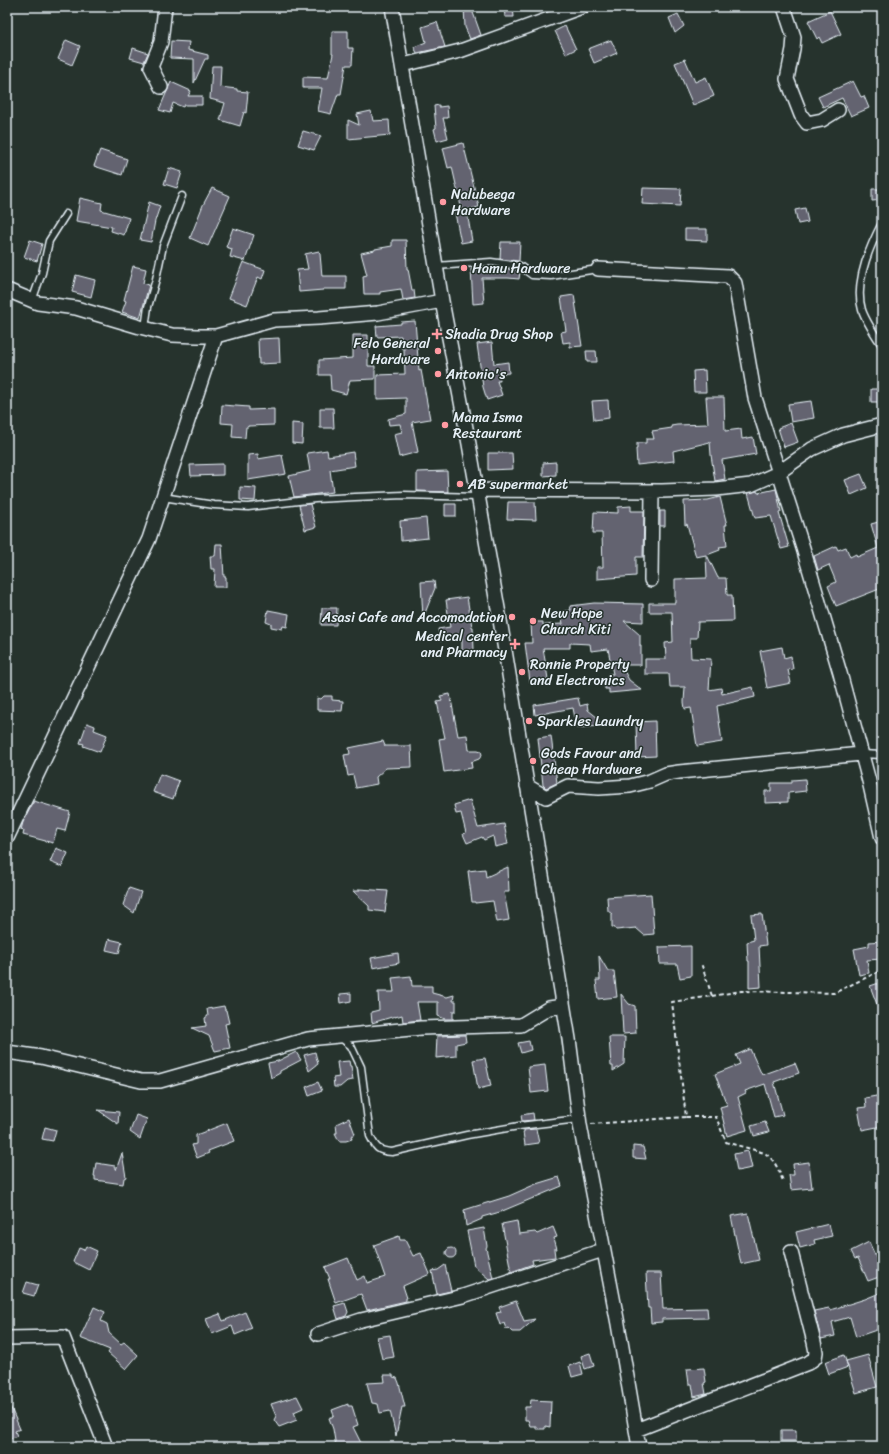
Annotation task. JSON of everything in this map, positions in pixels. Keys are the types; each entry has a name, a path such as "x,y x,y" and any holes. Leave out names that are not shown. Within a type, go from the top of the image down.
{"street":[{"path":"161,87 151,67 161,42 165,7"},
{"path":"392,7 442,301 478,493 563,1006 580,1122 618,1324 639,1447"},
{"path":"403,65 460,51 582,7"},
{"path":"784,7 794,37 793,49 786,79 801,115 807,123 822,120 838,110"},
{"path":"598,269 728,276 735,284 755,398 803,548 838,665 882,838"},
{"path":"7,290 38,303 76,308 172,335 216,336 274,320 378,313 442,301"},
{"path":"7,838 149,539 216,336"},
{"path":"478,493 652,491 716,489 751,485 778,473 812,449 843,435 882,425"},
{"path":"651,580 652,491"},
{"path":"527,786 546,797 568,786 599,788 630,786 666,774 679,772 861,754"},
{"path":"7,1052 41,1057 141,1081 160,1081 308,1039 421,1028 521,1025 549,1008 563,1006"},
{"path":"318,1334 361,1320 463,1296 603,1250"},
{"path":"636,1430 808,1363 815,1358 816,1352 814,1342 791,1252"},
{"path":"7,1338 63,1337 106,1447"}],"lane":[{"path":"145,328 148,307 163,246 182,196"},
{"path":"32,301 42,274 49,241 66,214"},
{"path":"882,223 870,246 860,284 862,309 882,345"},
{"path":"436,266 491,262 520,266 532,275 551,276 598,269"},
{"path":"163,497 214,505 248,508 323,498 478,493"},
{"path":"861,754 882,755"},
{"path":"339,1036 351,1046 361,1067 370,1136 375,1146 382,1151 392,1152 467,1135 519,1126 580,1122"}],"path":[{"path":"701,963 712,996"},
{"path":"686,1117 672,1002 741,991 834,993 882,970"},
{"path":"580,1122 716,1117 726,1142 737,1147 766,1153 778,1167 783,1181"}],"building":[{"path":"464,7 471,7 481,35 470,39 465,27"},
{"path":"504,7 513,7 514,17 505,17"},
{"path":"830,11 841,34 822,43 819,37 817,39 808,21"},
{"path":"678,14 684,26 675,33 669,18"},
{"path":"437,22 445,47 417,53 414,47 426,42 422,27"},
{"path":"565,26 576,49 566,54 555,31"},
{"path":"332,31 348,31 348,48 353,48 352,65 346,65 341,94 338,94 331,114 318,111 322,88 303,88 303,77 328,78 333,54"},
{"path":"66,40 80,46 72,65 58,59"},
{"path":"611,40 617,53 594,63 588,49"},
{"path":"171,41 189,42 188,50 208,55 208,59 205,59 194,83 194,59 170,58"},
{"path":"133,48 148,53 144,62 130,58"},
{"path":"685,59 695,82 706,77 714,96 693,105 675,63"},
{"path":"212,66 221,66 220,87 248,92 246,113 244,112 240,126 220,120 225,103 210,99"},
{"path":"853,81 861,97 864,96 869,108 851,116 842,98 823,107 818,97"},
{"path":"171,82 191,91 188,96 202,96 202,105 184,105 183,107 173,103 170,113 159,110"},
{"path":"439,105 439,107 447,106 448,118 443,118 448,138 437,141 434,129 436,128 434,106"},
{"path":"371,111 373,121 389,120 390,135 348,139 348,120 359,125 357,114"},
{"path":"303,131 321,136 314,150 298,145"},
{"path":"463,143 479,207 462,211 452,167 448,168 443,148"},
{"path":"100,150 127,159 122,175 94,166"},
{"path":"169,168 182,172 177,188 164,184"},
{"path":"212,188 230,196 208,246 190,238 203,205"},
{"path":"643,188 681,189 680,206 642,204"},
{"path":"872,189 882,189 882,200 872,201"},
{"path":"80,198 102,203 101,210 129,218 124,235 111,231 112,227 76,221"},
{"path":"149,202 160,206 155,221 151,242 140,240"},
{"path":"805,208 808,222 798,224 795,210"},
{"path":"467,212 472,241 461,243 455,213"},
{"path":"233,228 254,235 245,261 230,257 232,249 226,247"},
{"path":"685,229 707,229 707,241 685,240"},
{"path":"30,240 42,244 37,261 24,257"},
{"path":"392,240 406,240 407,269 415,298 403,300 401,289 380,292 380,294 364,294 363,276 367,275 361,253 392,246"},
{"path":"501,242 520,242 519,261 500,259"},
{"path":"319,251 322,276 346,276 346,289 323,289 299,292 297,270 308,269 305,254"},
{"path":"243,262 265,270 262,279 258,277 247,305 229,298"},
{"path":"133,266 146,269 143,283 149,285 140,318 122,312 126,301 124,300"},
{"path":"500,268 518,270 520,272 519,279 482,278 484,303 473,304 471,269 500,270"},
{"path":"76,275 95,280 91,297 72,292"},
{"path":"574,295 582,346 570,347 570,342 563,343 561,332 566,331 561,297"},
{"path":"415,321 419,371 421,370 430,419 412,422 418,452 399,457 394,434 402,432 400,424 389,425 388,419 406,414 406,398 377,399 377,375 405,374 404,349 402,349 401,336 377,337 376,326"},
{"path":"353,335 368,335 368,366 375,366 375,379 350,380 346,394 331,390 330,375 319,375 319,360 353,358"},
{"path":"279,338 280,363 259,364 258,339"},
{"path":"492,342 494,364 508,362 509,373 499,374 500,381 497,381 502,395 487,400 483,387 477,344"},
{"path":"586,351 596,351 597,362 587,362"},
{"path":"705,370 706,392 694,392 693,371"},
{"path":"871,389 882,389 882,402 871,402"},
{"path":"706,397 724,397 725,431 741,429 742,439 753,437 756,454 722,460 725,479 715,481 710,442 673,451 674,461 637,465 637,443 646,443 646,439 654,439 652,431 672,428 671,426 677,425 708,424"},
{"path":"608,400 609,418 594,420 592,401"},
{"path":"811,401 814,418 791,422 788,404"},
{"path":"222,405 249,407 249,410 274,409 274,425 248,426 246,427 245,438 232,437 233,424 221,423"},
{"path":"320,408 333,408 334,428 320,428"},
{"path":"292,423 303,424 302,444 292,443"},
{"path":"791,423 798,442 784,447 778,428"},
{"path":"327,450 328,456 353,452 355,466 330,470 333,492 294,497 289,476 310,471 307,453"},
{"path":"488,453 512,453 513,469 488,470"},
{"path":"258,454 258,459 282,455 286,474 248,480 248,455"},
{"path":"556,462 556,475 543,476 543,463"},
{"path":"223,464 223,475 191,476 190,465"},
{"path":"447,471 448,492 417,491 417,472"},
{"path":"861,474 867,488 851,495 845,480"},
{"path":"240,487 256,488 255,501 240,500"},
{"path":"776,489 781,512 779,513 789,547 781,549 771,516 755,518 748,493 757,491 758,493"},
{"path":"720,497 727,525 725,525 727,546 719,547 720,550 707,555 718,578 726,578 727,595 732,595 733,621 698,622 697,638 690,638 691,658 711,659 709,690 721,688 722,694 753,687 755,697 717,706 722,742 697,746 691,708 685,709 685,687 670,687 669,674 645,674 645,659 666,659 665,643 673,642 672,612 649,612 649,603 675,603 675,579 707,578 706,555 696,557 687,524 685,525 684,501 708,500"},
{"path":"508,502 535,502 536,520 507,519"},
{"path":"310,504 316,527 305,530 299,505"},
{"path":"445,504 456,504 456,516 445,516"},
{"path":"631,506 631,511 644,511 643,557 636,557 636,576 597,579 597,567 603,567 602,533 593,533 594,512 618,513 618,507"},
{"path":"660,511 665,511 665,526 660,526"},
{"path":"426,518 428,538 401,541 400,521"},
{"path":"882,521 882,588 836,606 828,586 836,582 829,565 818,570 814,556 836,546 838,550 846,547 850,557 856,554 857,557 878,548 871,524"},
{"path":"216,544 222,544 226,587 214,587 215,569 211,569 210,556 215,556"},
{"path":"434,581 435,588 423,618 421,582"},
{"path":"467,597 473,627 474,650 462,651 462,638 440,641 438,629 450,627 446,600"},
{"path":"594,603 643,604 643,622 624,621 640,635 641,665 621,665 629,680 642,690 609,693 609,689 605,689 604,679 608,678 608,674 613,674 608,649 591,651 590,644 570,643 570,648 543,648 548,679 530,682 525,643 532,643 531,622 543,622 543,625 563,624 561,612 571,610 570,606"},
{"path":"322,608 337,608 336,625 321,625"},
{"path":"268,610 289,614 287,627 283,626 282,629 271,627 271,624 266,622"},
{"path":"782,647 784,658 791,656 793,669 788,670 791,683 767,688 760,651"},
{"path":"450,694 458,736 467,735 469,750 481,751 482,755 479,759 471,762 472,768 444,772 439,739 445,738 437,702 442,701 440,696"},
{"path":"324,696 332,696 332,700 343,701 342,711 317,710 317,698 321,699"},
{"path":"578,698 580,706 587,704 588,710 598,718 600,726 577,728 573,708 535,715 534,705"},
{"path":"655,721 656,756 637,757 636,722"},
{"path":"87,723 95,726 94,730 107,735 100,752 83,746 84,744 80,743"},
{"path":"551,736 557,783 546,788 543,785 538,738"},
{"path":"383,741 385,746 411,746 412,767 386,768 376,777 377,784 356,788 353,775 348,776 344,755 350,754 349,748"},
{"path":"160,774 179,781 173,799 153,792"},
{"path":"805,779 806,791 788,793 788,802 765,803 765,791 771,791 771,783 792,783 792,780"},
{"path":"470,800 478,828 504,824 508,844 495,847 493,836 484,840 482,837 467,843 463,834 466,833 461,813 456,814 454,805"},
{"path":"34,801 70,812 65,831 57,829 53,843 23,835 24,831 21,830 23,822"},
{"path":"56,848 68,853 62,867 50,862"},
{"path":"508,867 509,892 504,892 509,920 497,922 493,901 472,902 468,871 485,869 486,877"},
{"path":"129,888 141,892 134,913 123,905"},
{"path":"359,889 388,891 385,912 369,910 369,906 353,891 359,891"},
{"path":"651,894 654,934 644,935 636,928 616,930 612,927 612,914 608,911 607,897"},
{"path":"762,914 766,945 759,946 761,987 749,988 747,942 754,940 751,915"},
{"path":"109,939 122,942 119,953 106,950"},
{"path":"882,941 882,959 867,960 869,973 859,975 854,949 869,946 869,942"},
{"path":"691,946 691,976 680,978 677,964 660,964 659,947"},
{"path":"398,953 399,963 373,968 371,958"},
{"path":"599,956 608,971 614,971 617,997 598,999 596,980 600,980"},
{"path":"411,976 412,986 432,986 432,993 447,997 454,995 453,1001 456,1001 456,1011 453,1011 453,1019 445,1019 438,1016 438,1002 417,1002 420,1020 403,1022 402,1015 372,1023 371,1012 379,1010 378,992 394,992 392,978"},
{"path":"882,982 882,1015 881,1015 870,986"},
{"path":"351,993 351,1001 341,1003 340,994"},
{"path":"621,994 629,1004 635,1006 636,1033 623,1034"},
{"path":"224,1006 229,1023 225,1024 230,1048 215,1051 209,1036 192,1028 206,1026 205,1018 208,1016 207,1009"},
{"path":"465,1035 466,1042 456,1044 456,1056 436,1058 437,1036"},
{"path":"609,1037 625,1037 624,1064 613,1071 613,1066 611,1066"},
{"path":"529,1041 531,1050 521,1053 518,1043"},
{"path":"750,1049 762,1075 795,1063 799,1073 774,1082 783,1115 774,1117 765,1084 745,1091 746,1093 738,1097 747,1130 727,1136 720,1107 727,1105 715,1074 740,1064 736,1055"},
{"path":"296,1052 301,1060 280,1071 280,1073 271,1078 268,1063 278,1061"},
{"path":"315,1052 318,1064 309,1071 304,1055"},
{"path":"485,1058 491,1086 478,1089 473,1060"},
{"path":"349,1061 353,1080 347,1081 340,1087 334,1087 333,1078 339,1077 337,1062"},
{"path":"545,1065 548,1091 531,1093 528,1067"},
{"path":"318,1082 322,1091 309,1096 306,1087"},
{"path":"882,1095 882,1126 862,1130 858,1108 866,1107 865,1098"},
{"path":"98,1110 119,1112 118,1124"},
{"path":"533,1113 534,1120 522,1121 521,1115"},
{"path":"136,1115 147,1119 140,1139 130,1132"},
{"path":"349,1118 355,1134 351,1136 352,1139 339,1141 335,1133 337,1133 336,1124"},
{"path":"765,1122 769,1132 754,1136 751,1126"},
{"path":"227,1123 234,1141 208,1151 209,1153 197,1158 192,1145 196,1144 196,1135"},
{"path":"45,1127 56,1130 53,1141 42,1139"},
{"path":"536,1129 539,1143 525,1145 524,1130"},
{"path":"633,1146 643,1147 646,1159 633,1158"},
{"path":"748,1151 752,1168 737,1171 734,1154"},
{"path":"122,1153 126,1177 124,1178 123,1184 95,1180 94,1176 96,1163 115,1166 116,1170"},
{"path":"809,1162 812,1188 791,1190 789,1175 794,1175 793,1164"},
{"path":"559,1177 562,1186 500,1212 482,1217 482,1219 466,1226 464,1210 509,1196 536,1184"},
{"path":"748,1213 759,1260 741,1264 731,1216"},
{"path":"517,1221 519,1234 535,1232 537,1234 553,1227 557,1237 554,1238 557,1249 554,1249 555,1257 532,1260 533,1264 511,1272 502,1224"},
{"path":"829,1224 832,1236 814,1240 815,1244 800,1248 796,1232"},
{"path":"484,1228 486,1248 493,1278 489,1279 474,1266 467,1231"},
{"path":"399,1236 400,1240 405,1240 413,1256 421,1253 430,1274 403,1286 407,1298 406,1301 367,1310 361,1294 336,1303 328,1279 330,1279 325,1267 348,1258 357,1280 365,1276 367,1283 385,1277 374,1245"},
{"path":"869,1242 879,1264 882,1263 882,1276 868,1281 858,1258 855,1259 851,1251"},
{"path":"86,1246 97,1251 89,1270 73,1262 79,1248 84,1250"},
{"path":"449,1248 453,1248 456,1253 453,1258 449,1258 446,1255 446,1251"},
{"path":"445,1265 451,1291 437,1294 432,1271 438,1270"},
{"path":"646,1273 661,1273 663,1309 707,1308 708,1318 662,1319 662,1322 651,1323 650,1308 648,1308"},
{"path":"27,1282 38,1285 34,1296 23,1293"},
{"path":"882,1292 882,1328 856,1337 850,1317 832,1322 835,1336 821,1339 814,1311 829,1308 830,1310"},
{"path":"516,1301 524,1321 535,1319 520,1332 512,1332 508,1328 506,1329 504,1323 500,1325 496,1313 501,1312 499,1307"},
{"path":"345,1303 348,1312 346,1316 338,1319 334,1306"},
{"path":"94,1307 105,1312 101,1321 107,1324 109,1333 121,1344 124,1342 138,1355 126,1369 108,1353 110,1350 80,1338"},
{"path":"245,1312 252,1328 235,1335 232,1326 212,1334 206,1319 220,1314 223,1321"},
{"path":"390,1335 394,1357 382,1359 377,1337"},
{"path":"590,1353 594,1366 585,1369 581,1356"},
{"path":"844,1355 846,1361 868,1355 877,1387 856,1393 848,1367 829,1374 825,1362"},
{"path":"580,1362 583,1374 572,1377 569,1366"},
{"path":"704,1368 706,1394 694,1397 692,1384 689,1384 687,1369"},
{"path":"384,1375 393,1375 393,1377 397,1378 405,1407 402,1407 396,1436 390,1411 380,1413 378,1404 372,1403 367,1383 385,1382"},
{"path":"297,1396 303,1408 294,1412 297,1420 279,1427 274,1420 276,1416 271,1404"},
{"path":"7,1399 20,1429 15,1431 17,1436 7,1440"},
{"path":"531,1400 551,1401 550,1427 545,1426 545,1429 536,1429 536,1426 530,1426 528,1420 525,1420 525,1407 530,1407"},
{"path":"348,1404 348,1406 352,1406 358,1425 353,1427 363,1447 336,1447 333,1429 329,1418 334,1416 332,1410"},
{"path":"781,1430 796,1430 796,1441 781,1441"}],"place":[{"name":"Nalubeega Hardware","path":"443,202"},
{"name":"Hamu Hardware","path":"464,268"},
{"name":"Shadia Drug Shop","path":"437,334"},
{"name":"Felo General Hardware","path":"438,351"},
{"name":"Antonio's","path":"438,374"},
{"name":"Mama Isma Restaurant","path":"445,425"},
{"name":"AB supermarket","path":"460,484"},
{"name":"Asasi Cafe and Accomodation","path":"512,617"},
{"name":"New Hope Church Kiti","path":"533,621"},
{"name":"Medical center and Pharmacy","path":"515,644"},
{"name":"Ronnie Property and Electronics","path":"522,672"},
{"name":"Sparkles Laundry","path":"529,721"},
{"name":"Gods Favour and Cheap Hardware","path":"533,761"}]}
